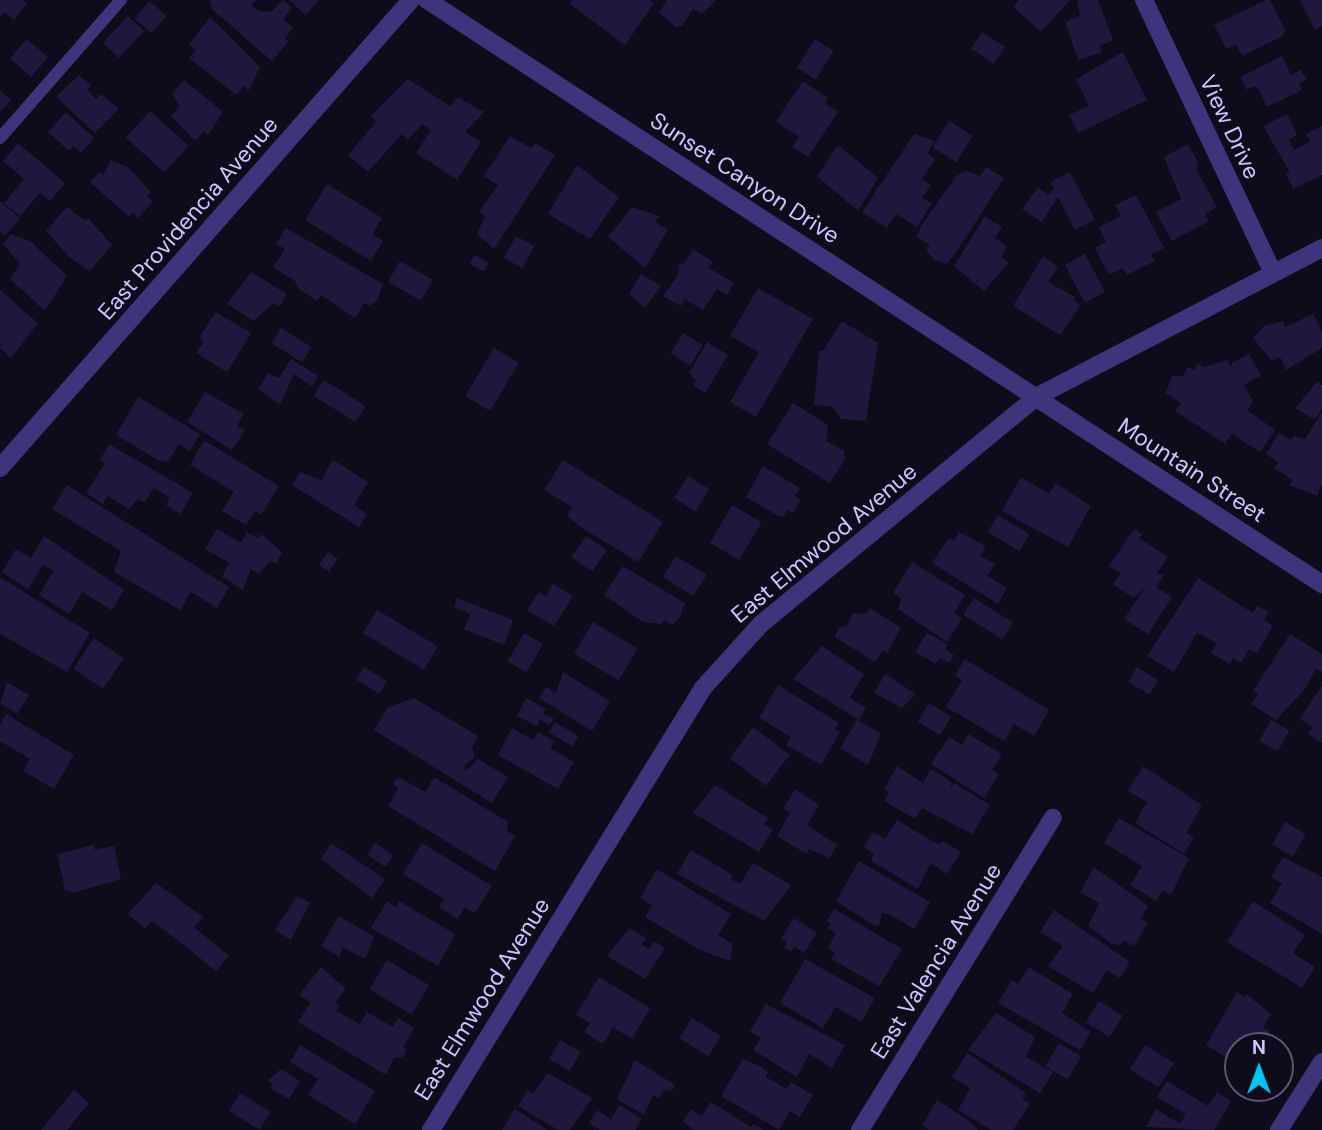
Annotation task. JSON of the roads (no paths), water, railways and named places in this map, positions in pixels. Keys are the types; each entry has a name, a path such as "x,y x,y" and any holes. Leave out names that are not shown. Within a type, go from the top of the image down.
{"street":[{"name":"East Providencia Avenue","path":"0,468 411,0"},
{"name":"Sunset Canyon Drive","path":"427,0 1036,397"},
{"name":"View Drive","path":"1144,0 1273,273"},
{"name":"East Elmwood Avenue","path":"430,1130 703,688 761,624 1036,397 1322,248"},
{"name":"Mountain Street","path":"1036,397 1322,584"},
{"name":"East Valencia Avenue","path":"860,1130 1053,818"},
{"path":"1279,1130 1322,1062"}],"lane":[{"path":"0,138 121,0"}]}
